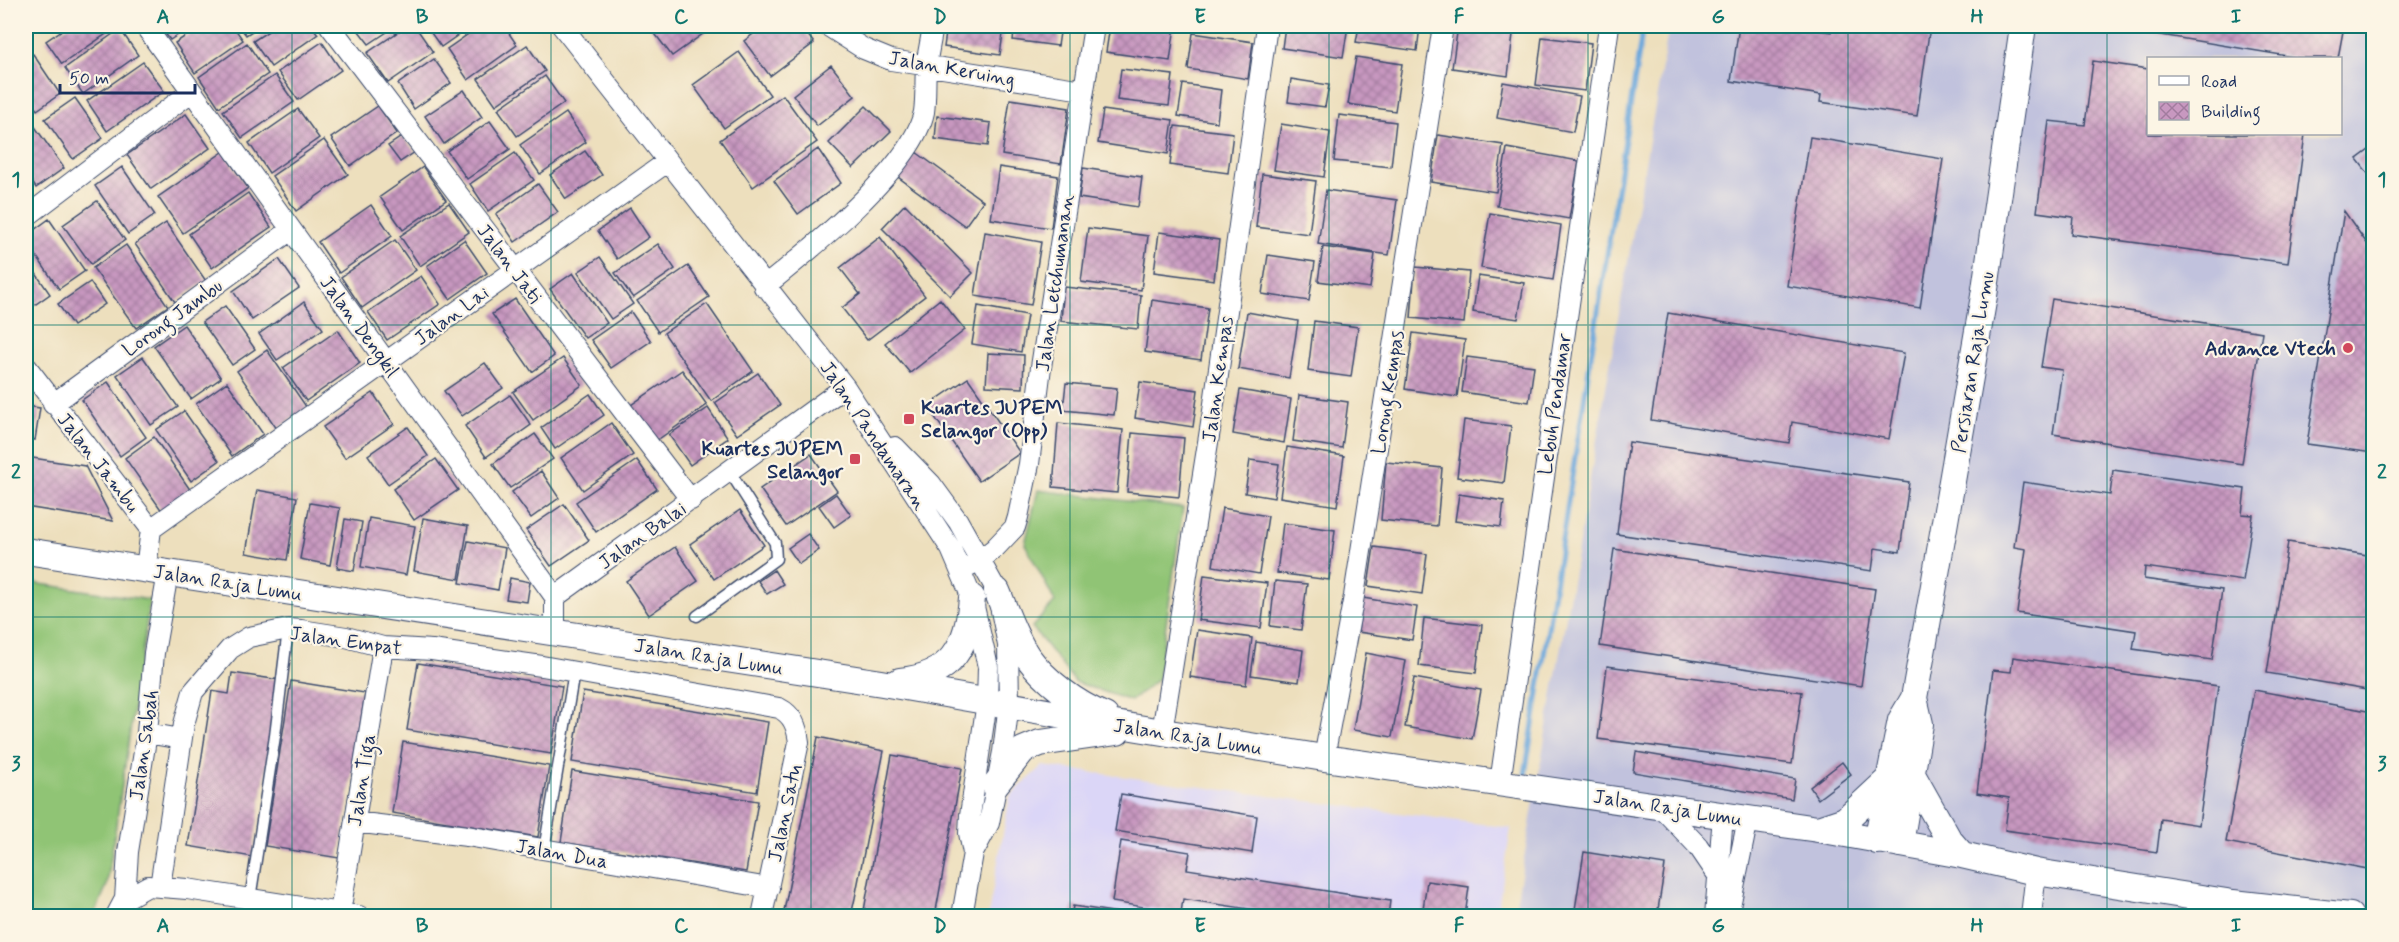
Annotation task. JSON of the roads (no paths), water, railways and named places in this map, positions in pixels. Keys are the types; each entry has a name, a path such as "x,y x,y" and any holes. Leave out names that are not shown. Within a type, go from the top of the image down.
{"street":[{"name":"Jalan Dengkil","path":"145,26 555,597"},
{"name":"Jalan Jati","path":"330,26 691,500"},
{"name":"Jalan Pandamaran","path":"562,26 764,287 845,387 971,565 1008,645 998,703"},
{"name":"Jalan Keruing","path":"828,26 864,49 891,60 1083,90"},
{"path":"764,287 827,238 875,187 908,146 924,113 927,64 933,26"},
{"name":"Jalan Letchumanan","path":"971,565 1015,527 1027,474 1094,26"},
{"name":"Jalan Kempas","path":"1150,730 1213,411 1267,26"},
{"name":"Lorong Kempas","path":"1324,758 1358,572 1443,26"},
{"name":"Lebuh Pendamar","path":"1500,783 1609,26"},
{"name":"Persiaran Raja Lumu","path":"1889,842 1902,777 1920,724 1914,698 1984,296 2023,26"},
{"path":"26,217 191,92"},
{"name":"Jalan Lai","path":"151,529 667,162"},
{"name":"Lorong Jambu","path":"53,404 291,230"},
{"name":"Jalan Jambu","path":"26,366 151,529"},
{"name":"Jalan Balai","path":"555,597 845,387"},
{"path":"151,529 157,571"},
{"name":"Jalan Raja Lumu","path":"26,550 882,682 1150,730 1324,758 1818,829 1962,855 2036,872 2233,903 2350,916"},
{"name":"Jalan Sabah","path":"116,916 125,899 128,852 147,733 154,653 157,571"},
{"path":"985,594 1027,655 1087,708 1150,730"},
{"path":"882,682 912,680 930,675 945,664 956,654 985,594"},
{"path":"555,597 555,632"},
{"name":"Jalan Empat","path":"160,887 181,739 193,692 230,649 249,637 288,629 346,637 382,647 432,650 574,672 779,708 787,712"},
{"name":"Jalan Tiga","path":"350,915 355,822 382,647"},
{"path":"962,916 974,853 989,823 995,785 998,703"},
{"path":"974,853 969,833 970,815 998,703"},
{"name":"Jalan Satu","path":"762,916 799,742 797,728 787,712"},
{"path":"995,785 1023,750 1040,743 1150,730"},
{"path":"147,733 181,739"},
{"path":"1818,829 1845,820 1902,777 1962,855"},
{"path":"1659,805 1698,846 1718,874"},
{"path":"1715,916 1723,815"},
{"path":"1728,916 1748,819"},
{"name":"Jalan Dua","path":"355,822 467,836 769,888"},
{"path":"2031,916 2036,872"},
{"path":"125,899 148,886 350,915"}],"lane":[{"path":"697,616 776,559 775,543 730,472"},
{"path":"250,899 275,736 288,629"},
{"path":"544,850 574,672"}],"waterway":[{"path":"1525,775 1643,26"}],"place":[{"name":"Advance Vtech","path":"2348,348"},
{"name":"Kuartes JUPEM Selangor (Opp)","path":"909,419"},
{"name":"Kuartes JUPEM Selangor","path":"855,459"}]}
